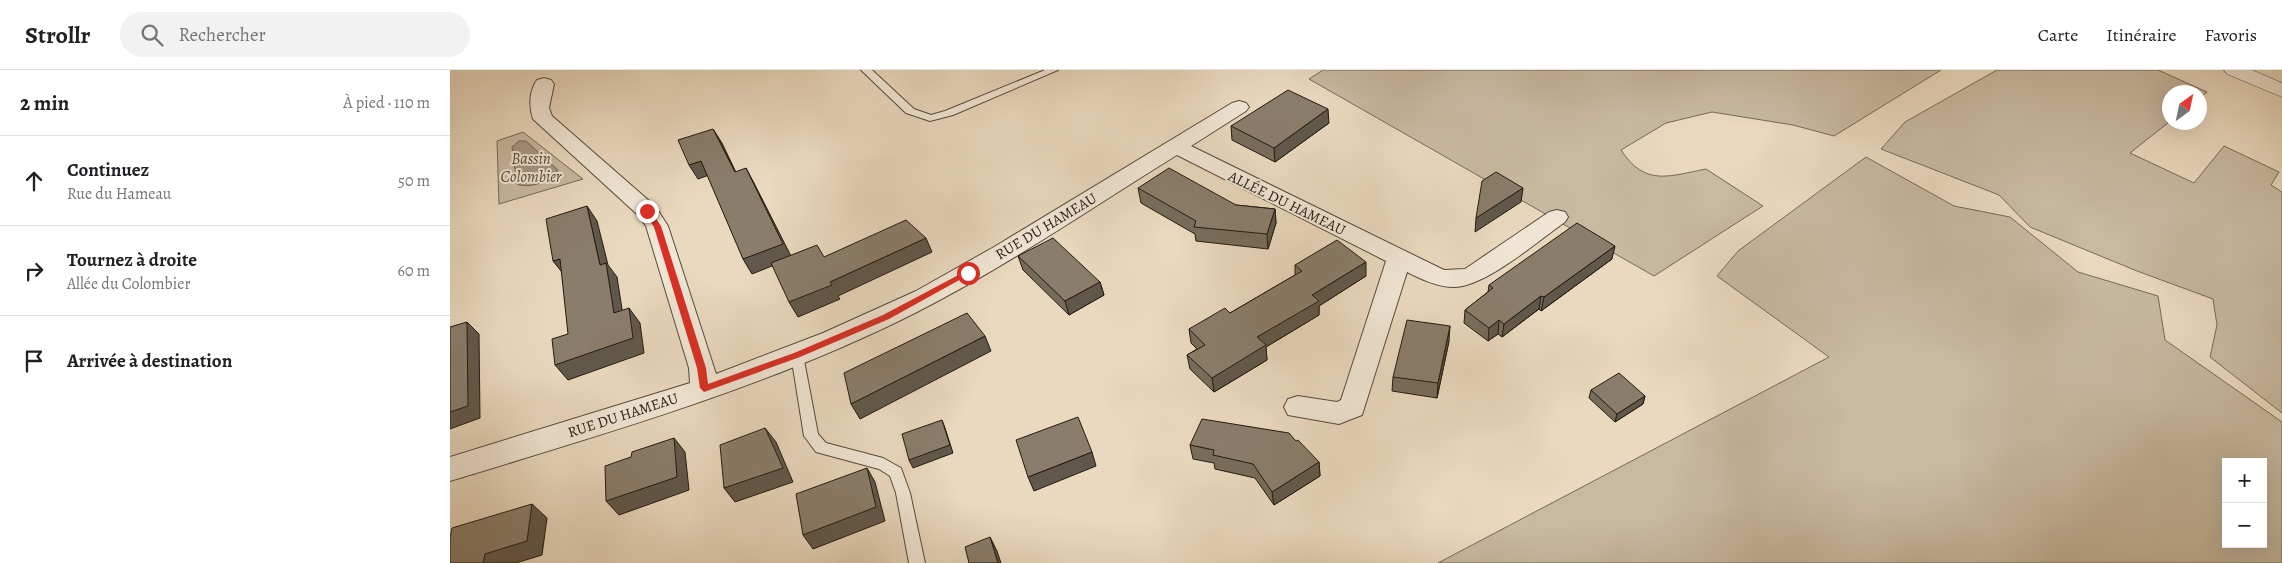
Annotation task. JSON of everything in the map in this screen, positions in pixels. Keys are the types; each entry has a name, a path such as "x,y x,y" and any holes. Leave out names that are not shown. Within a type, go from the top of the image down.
{"street":[{"path":"2234,70 2282,91"},
{"path":"544,84 539,108 542,119 641,206 658,226 702,368 704,388"},
{"name":"RUE DU HAMEAU","path":"450,469 570,433 797,355 923,299 1239,107"},
{"name":"ALLÉE DU HAMEAU","path":"1176,146 1443,279 1460,280 1473,275 1557,217"},
{"path":"1298,406 1339,413 1352,407 1400,258"}],"lane":[{"path":"866,70 910,110 930,118 948,113 1053,70"},
{"path":"797,355 811,436 821,448 883,464 896,472 903,493 917,563"}],"shaded area":[{"path":"1323,70 1941,70 1834,136 1793,125 1712,112 1666,123 1621,150 1639,170 1649,174 1669,176 1706,169 1763,206 1654,276 1309,79"},
{"path":"1997,70 2158,70 2191,85 2162,85 2162,128 2130,153 2194,183 2224,146 2279,172 2271,185 2282,192 2282,413 2210,357 2217,325 2213,299 2137,271 2030,227 1999,195 1881,149 1905,122"},
{"path":"523,132 583,179 499,204 497,141"},
{"path":"1866,157 1954,206 2010,217 2078,272 2158,296 2165,340 2282,422 2282,563 1438,563 1829,357 1717,276 1738,251"}],"water":[{"name":"Bassin Colombier","path":"519,141 526,141 558,170 550,178 534,185 517,184 512,147"}],"building":[{"path":"1288,90 1328,109 1274,148 1231,126"},
{"path":"713,129 735,172 746,168 783,244 743,259 701,161 689,165 678,140"},
{"path":"1169,168 1236,205 1275,209 1267,234 1194,227 1196,221 1138,188"},
{"path":"1496,172 1523,188 1476,218 1482,181"},
{"path":"587,206 600,265 606,263 614,313 629,308 633,338 555,365 552,339 568,334 560,259 553,261 546,219"},
{"path":"906,220 926,238 830,282 832,285 789,302 771,263 817,245 824,257"},
{"path":"1577,223 1615,246 1544,297 1541,296 1504,324 1499,320 1489,328 1465,310 1493,288 1489,285"},
{"path":"1053,238 1100,282 1065,301 1018,256"},
{"path":"1337,240 1366,262 1312,295 1319,301 1257,337 1266,345 1212,378 1187,355 1205,345 1189,329 1225,308 1230,313 1302,271 1295,265"},
{"path":"967,313 985,336 851,404 844,373"},
{"path":"1407,320 1450,326 1438,383 1393,377"},
{"path":"467,322 468,406 450,412 450,327"},
{"path":"1619,373 1645,396 1617,414 1591,390"},
{"path":"1078,417 1092,452 1028,477 1016,440"},
{"path":"1202,419 1289,433 1319,462 1272,492 1253,464 1213,455 1214,450 1190,445"},
{"path":"942,420 950,445 909,460 902,434"},
{"path":"765,428 783,468 724,488 720,445"},
{"path":"674,438 677,477 606,501 605,466 631,457 632,452"},
{"path":"867,468 876,507 803,535 796,494"},
{"path":"532,504 527,541 485,554 483,563 450,563 452,528"},
{"path":"990,537 998,563 969,563 965,547"}],"route":[{"path":"647,211 658,226 702,368 704,388 797,355 886,317 923,299 968,273"}]}
